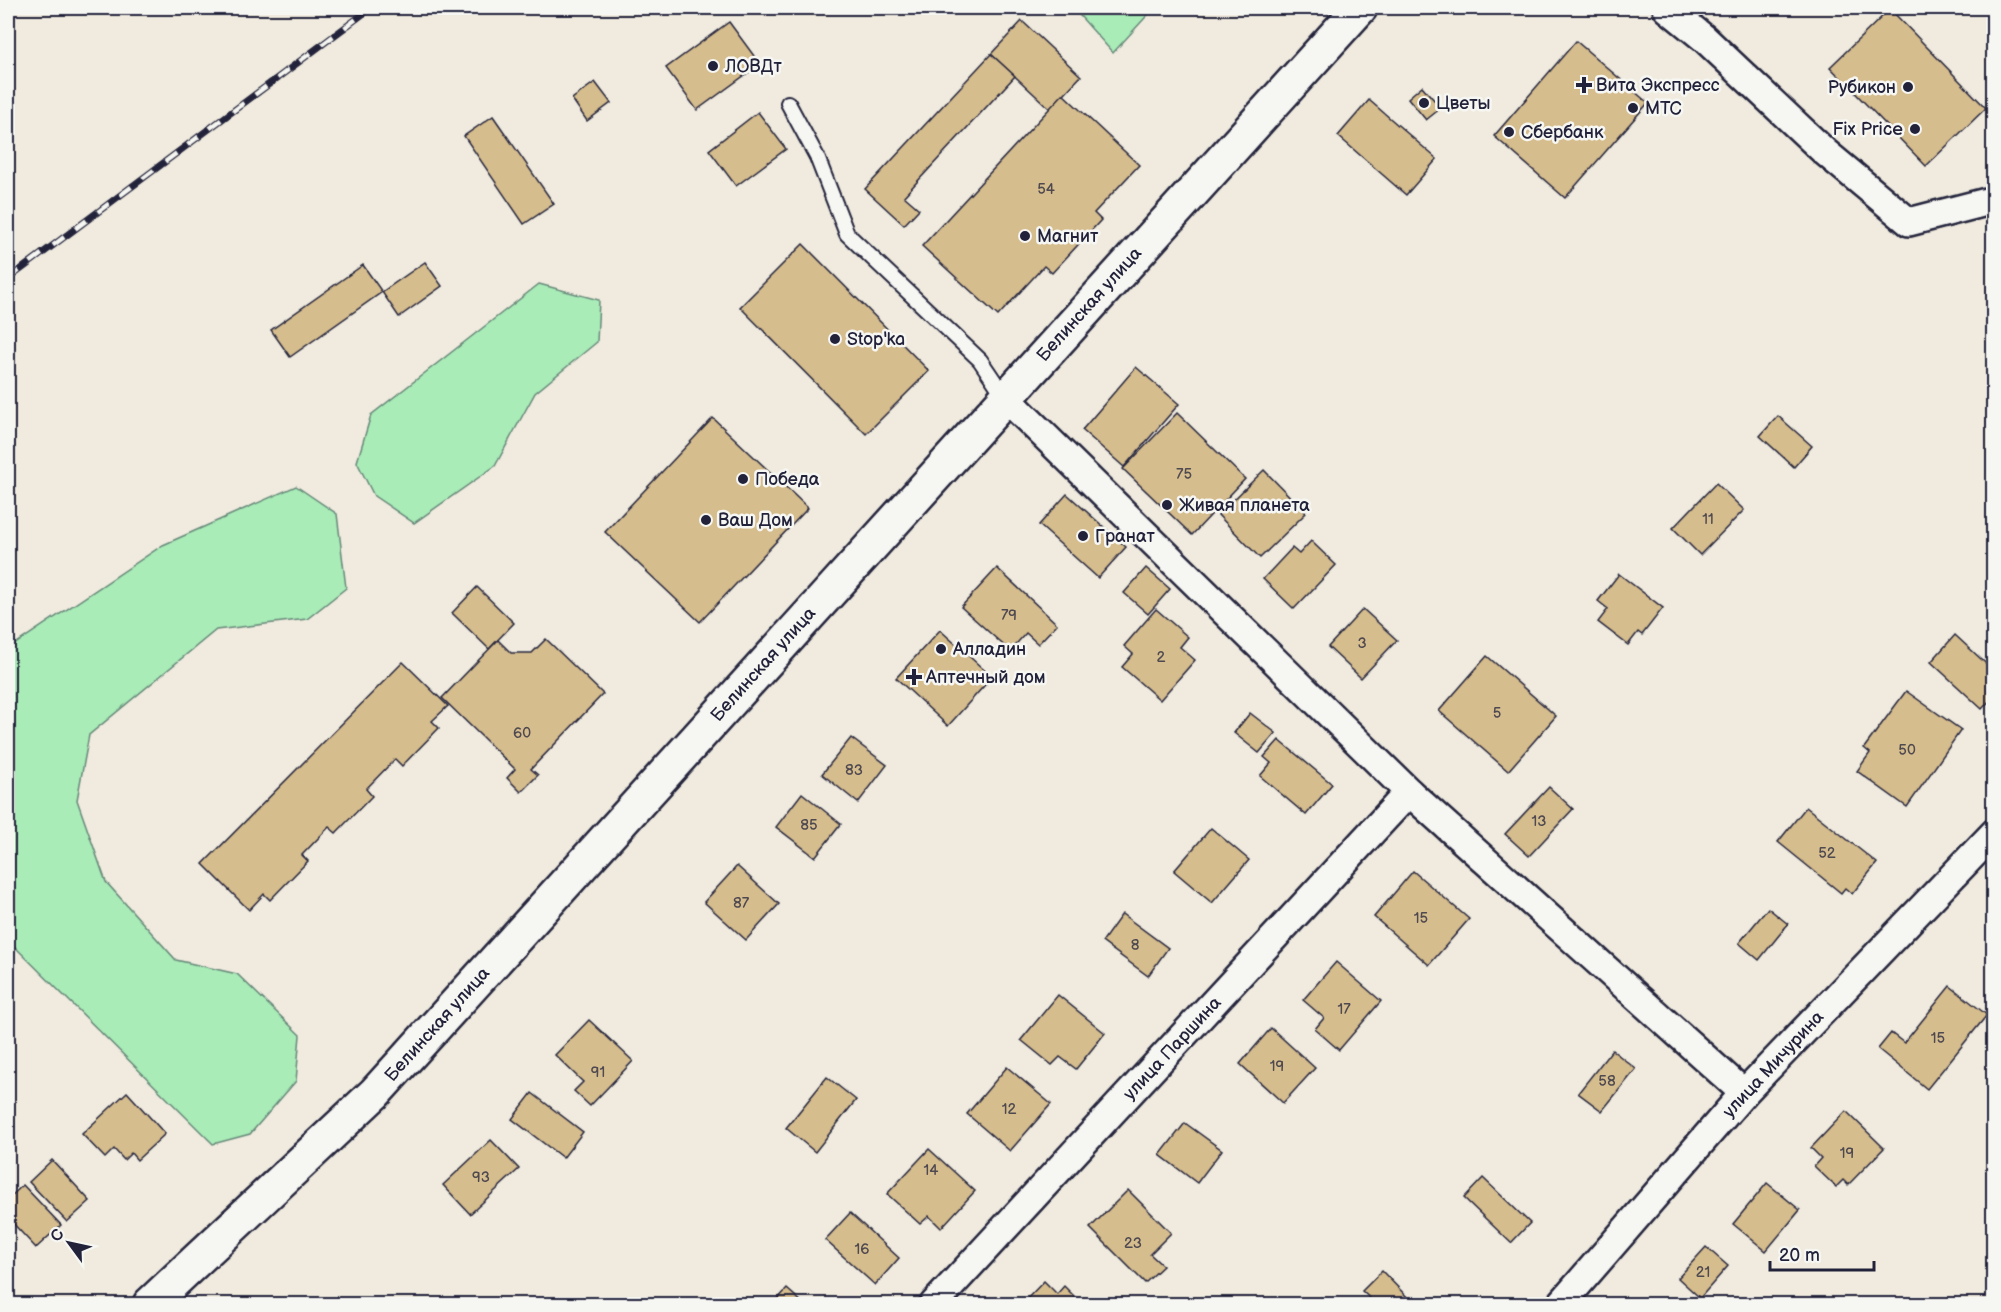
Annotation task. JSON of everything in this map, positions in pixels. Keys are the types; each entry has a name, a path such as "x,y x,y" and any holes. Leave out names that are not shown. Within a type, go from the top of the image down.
{"main road":[{"name":"Белинская улица","path":"150,1305 375,1093 1360,8"}],"street":[{"path":"1667,8 1705,39 1825,152 1910,222 1994,200"},
{"path":"1005,397 1409,792 1744,1093"},
{"name":"улица Паршина","path":"934,1305 1409,792"},
{"name":"улица Мичурина","path":"1561,1305 1744,1093 1994,833"}],"lane":[{"path":"788,102 817,157 847,234 980,360 1005,397"}],"green space":[{"path":"1073,8 1154,8 1113,53"},
{"path":"539,284 599,300 597,342 535,393 495,466 414,523 374,496 357,462 371,415"},
{"path":"296,486 337,514 346,588 307,619 216,630 89,735 77,800 106,882 176,960 237,974 300,1035 296,1081 250,1134 213,1144 8,940 8,649 163,545"}],"building":[{"name":"Рубикон","path":"1890,9 1986,108 1926,166 1830,67"},
{"path":"1022,21 1081,76 1050,109 991,54"},
{"name":"ЛОВДт","path":"729,22 760,64 697,110 666,68"},
{"path":"1576,41 1648,103 1565,198 1494,136"},
{"path":"991,54 1015,76 904,196 919,209 904,225 865,189"},
{"path":"595,82 611,103 587,121 572,99"},
{"name":"Цветы","path":"1422,86 1441,108 1426,120 1408,98"},
{"path":"1063,94 1139,165 1094,213 1101,220 1052,273 1044,266 998,316 922,246"},
{"path":"1369,100 1437,159 1406,195 1338,136"},
{"path":"758,112 786,149 736,186 709,150"},
{"path":"493,116 554,204 524,224 464,136"},
{"name":"Stop'ka","path":"803,244 929,371 866,434 740,307"},
{"path":"425,262 442,286 399,317 382,292"},
{"path":"363,265 382,292 290,357 271,330"},
{"path":"1136,367 1179,404 1124,467 1082,430"},
{"path":"1177,413 1245,479 1192,535 1123,469"},
{"path":"1778,416 1812,446 1794,467 1760,436"},
{"name":"Ваш Дом","path":"713,418 808,508 700,622 605,532"},
{"path":"1264,470 1306,513 1260,558 1218,515"},
{"path":"1716,483 1744,510 1700,555 1673,528"},
{"name":"Гранат","path":"1067,494 1126,547 1098,578 1039,525"},
{"path":"1311,541 1336,565 1294,609 1263,579 1292,548 1299,554"},
{"path":"997,568 1057,624 1038,644 1026,633 1010,651 961,607"},
{"path":"1146,568 1170,589 1148,614 1124,593"},
{"path":"1619,574 1663,608 1642,635 1638,632 1628,645 1598,622 1608,609 1598,601"},
{"path":"477,587 514,623 489,649 452,613"},
{"path":"1156,609 1188,637 1180,647 1195,660 1160,700 1122,667 1133,654 1124,646"},
{"path":"1363,609 1397,640 1361,678 1328,647"},
{"path":"940,630 992,677 948,726 896,678"},
{"path":"1955,635 1994,671 1994,696 1982,709 1931,662"},
{"path":"546,639 603,694 531,769 538,775 521,792 507,778 515,769 442,698 498,640 511,653 532,653"},
{"path":"1487,656 1556,716 1508,771 1439,711"},
{"path":"403,662 448,706 432,721 439,728 402,766 395,759 366,789 372,796 336,833 329,827 302,855 308,861 270,900 264,894 249,910 203,864"},
{"path":"1906,691 1961,730 1907,807 1857,771 1870,753 1864,748"},
{"path":"1250,713 1276,733 1259,753 1234,733"},
{"path":"851,738 887,765 858,803 822,774"},
{"path":"1279,740 1332,784 1306,815 1260,776 1271,763 1264,757"},
{"path":"1549,787 1573,809 1529,856 1505,834"},
{"path":"802,793 841,824 815,857 776,827"},
{"path":"1806,807 1877,863 1852,894 1845,888 1841,893 1778,842"},
{"path":"1211,828 1249,860 1212,903 1174,871"},
{"path":"737,866 779,904 746,940 704,902"},
{"path":"1413,871 1469,919 1429,965 1374,917"},
{"path":"1768,908 1788,924 1759,960 1739,943"},
{"path":"1122,914 1168,948 1148,976 1102,942"},
{"path":"1336,962 1381,1001 1339,1050 1315,1029 1324,1018 1303,1000"},
{"path":"1950,986 1987,1015 1927,1089 1878,1049 1891,1033 1904,1043"},
{"path":"1058,995 1105,1033 1076,1069 1060,1057 1052,1065 1021,1040"},
{"path":"589,1020 633,1061 590,1106 574,1091 583,1082 555,1055"},
{"path":"1271,1028 1315,1068 1283,1103 1240,1064"},
{"path":"1612,1050 1636,1069 1602,1111 1578,1093"},
{"path":"1007,1067 1051,1104 1010,1151 967,1114"},
{"path":"827,1077 856,1100 815,1152 786,1128"},
{"path":"127,1092 165,1134 137,1160 131,1153 124,1160 114,1149 105,1158 82,1134"},
{"path":"532,1093 583,1132 563,1158 512,1119"},
{"path":"1846,1111 1884,1148 1848,1185 1843,1180 1836,1187 1814,1166 1821,1158 1811,1148"},
{"path":"1185,1123 1222,1150 1197,1183 1160,1155"},
{"path":"491,1140 519,1169 470,1214 443,1185"},
{"path":"929,1149 975,1191 941,1228 929,1216 920,1224 887,1194"},
{"path":"52,1160 90,1201 67,1222 29,1182"},
{"path":"1483,1178 1530,1223 1511,1243 1464,1198"},
{"path":"1767,1183 1800,1210 1766,1251 1733,1224"},
{"path":"23,1185 61,1225 36,1248 8,1218 8,1199"},
{"path":"1128,1190 1171,1233 1150,1254 1163,1266 1145,1283 1090,1228"},
{"path":"850,1213 899,1258 875,1285 825,1240"},
{"path":"1706,1247 1728,1266 1700,1298 1678,1278"},
{"path":"1382,1271 1414,1304 1376,1304 1362,1291"},
{"path":"1044,1281 1057,1294 1064,1286 1075,1297 1069,1304 1024,1304"},
{"path":"787,1289 804,1304 773,1304"}],"railway":[{"path":"8,279 371,8"}],"place":[{"name":"ЛОВДт","path":"713,66"},
{"name":"Вита Экспресс","path":"1584,85"},
{"name":"Рубикон","path":"1908,87"},
{"name":"Цветы","path":"1424,103"},
{"name":"МТС","path":"1633,108"},
{"name":"Fix Price","path":"1915,129"},
{"name":"Сбербанк","path":"1509,132"},
{"name":"Магнит","path":"1025,236"},
{"name":"Stop'ka","path":"835,339"},
{"name":"Победа","path":"743,479"},
{"name":"Живая планета","path":"1167,505"},
{"name":"Ваш Дом","path":"706,520"},
{"name":"Гранат","path":"1083,536"},
{"name":"Алладин","path":"941,649"},
{"name":"Аптечный дом","path":"914,677"}]}
